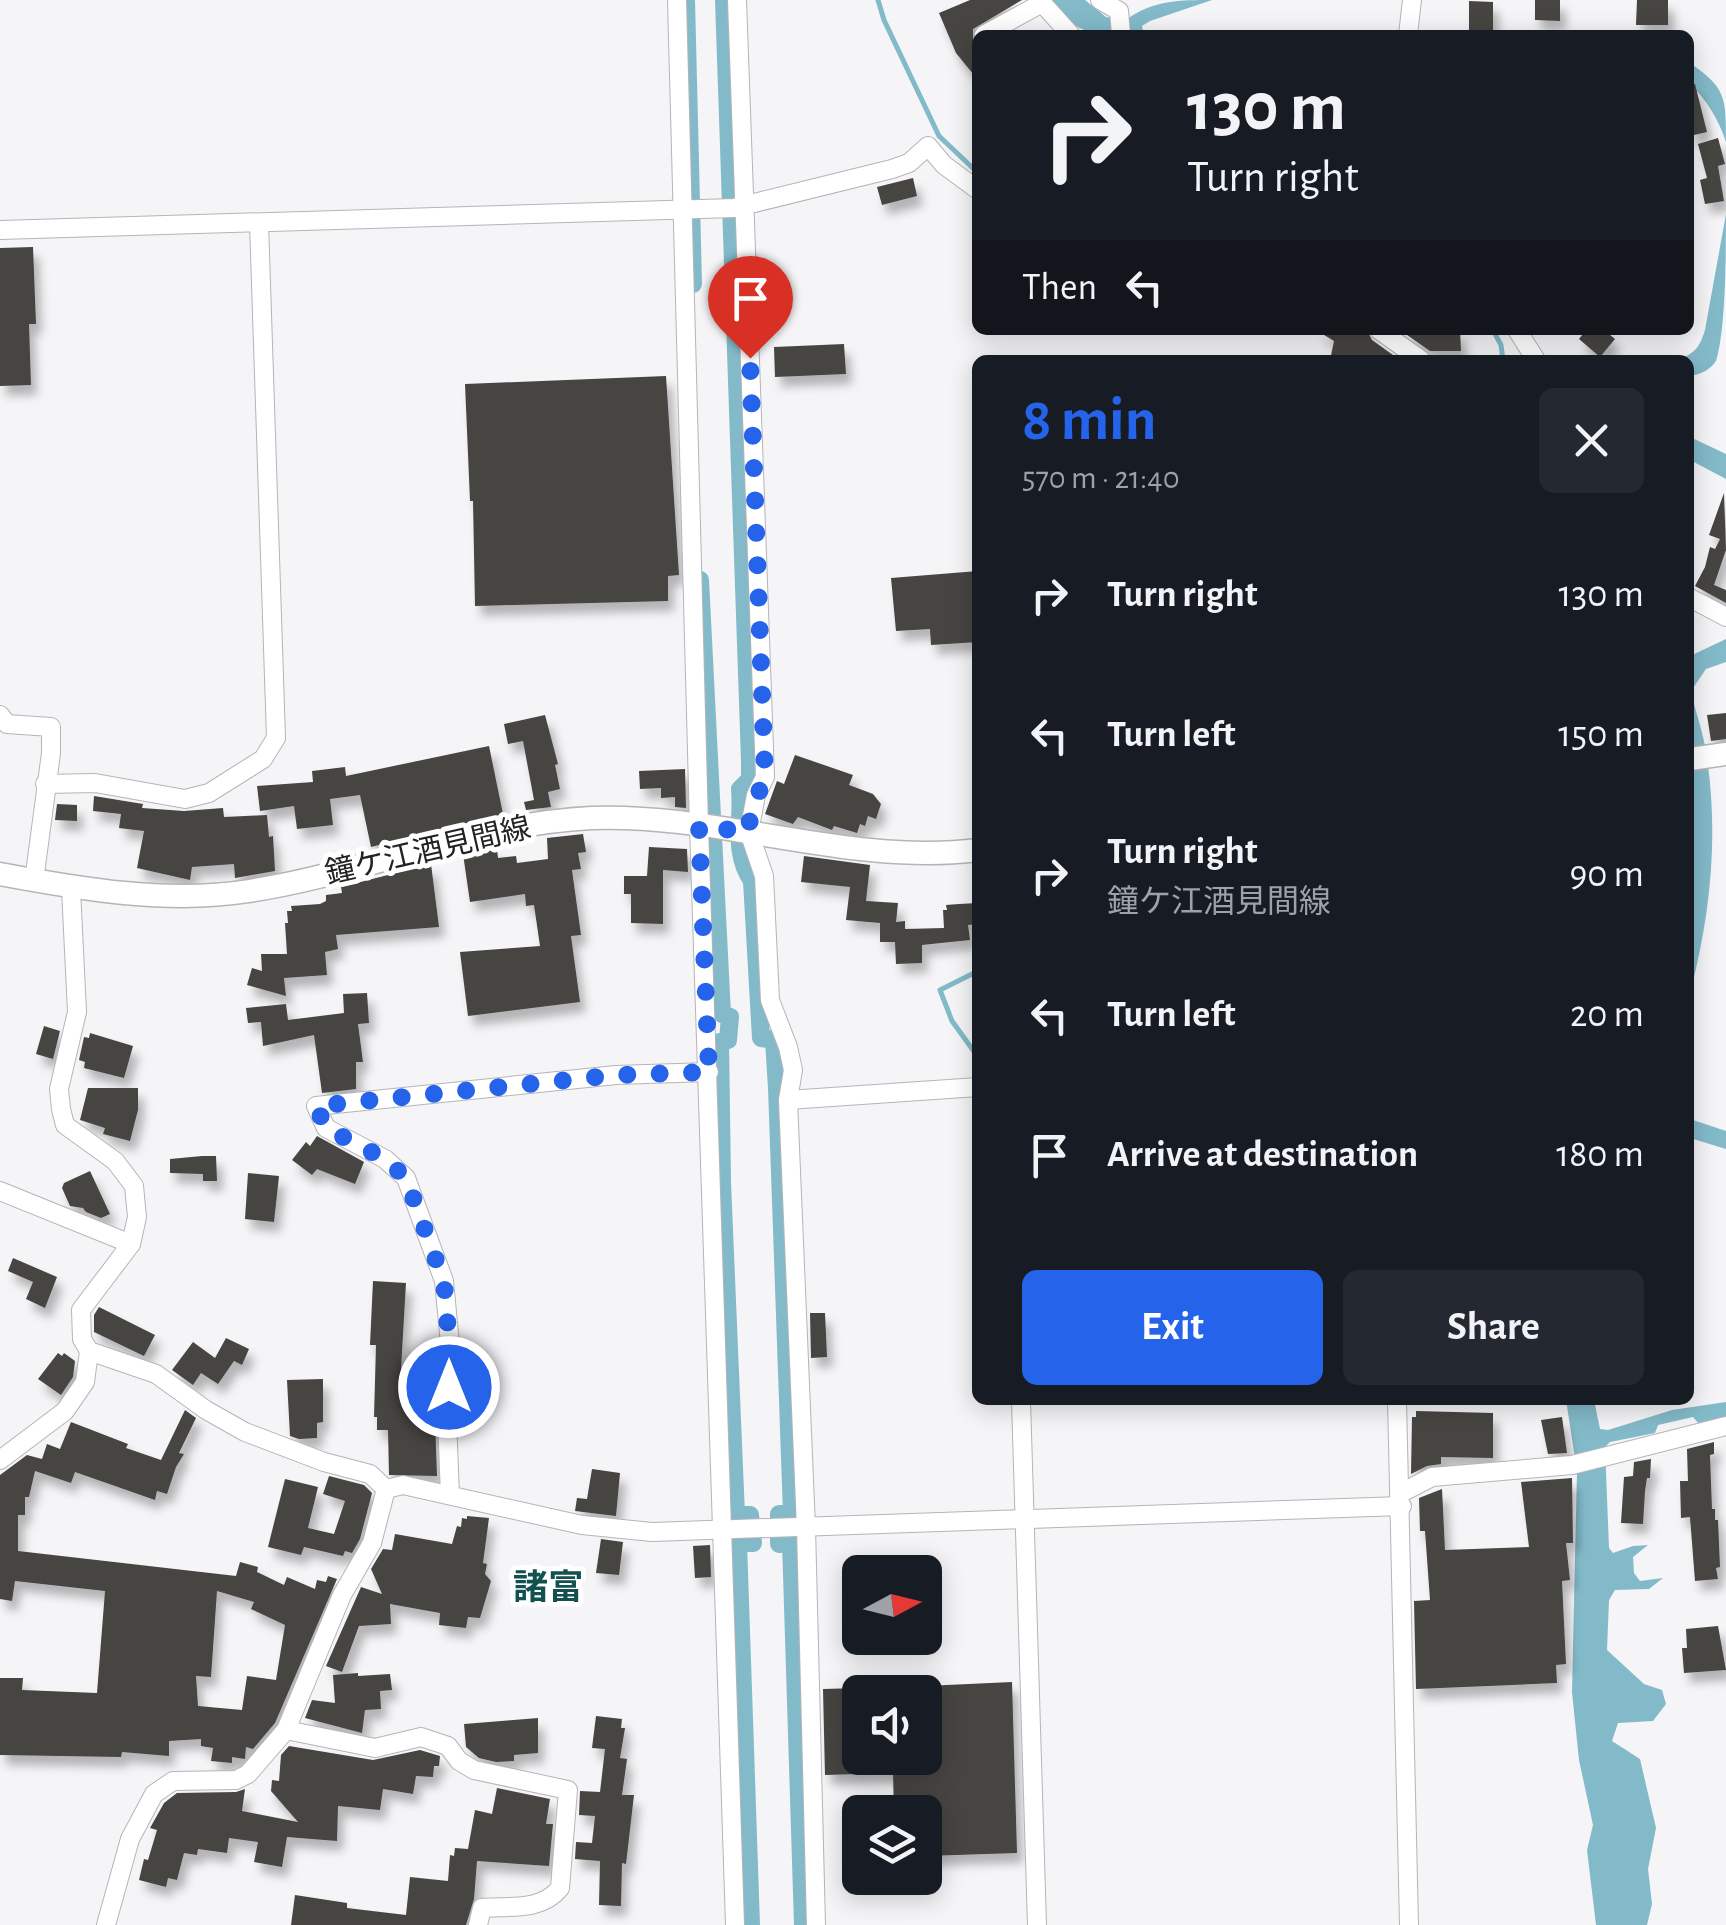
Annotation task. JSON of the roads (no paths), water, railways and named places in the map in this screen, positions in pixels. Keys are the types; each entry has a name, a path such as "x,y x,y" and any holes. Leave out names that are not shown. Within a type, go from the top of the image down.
{"main road":[{"name":"鐘ケ江酒見間線","path":"0,874 71,889 195,895 246,892 482,834 590,818 703,826 899,852 972,850"}],"street":[{"path":"676,0 686,210 709,1072 728,1530 735,1925"},
{"path":"737,0 739,207 765,776 746,832 764,876 770,1000 788,1047 792,1070 788,1100 816,1925"},
{"path":"1100,0 1119,11 1121,30"},
{"path":"1409,30 1412,0"},
{"path":"993,30 1042,3 1066,30"},
{"path":"0,230 739,207 892,169 909,163 928,146 944,165 972,186"},
{"path":"45,784 95,783 185,799 209,793 263,759 276,738 260,223"},
{"path":"1386,335 1414,355"},
{"path":"1694,600 1726,617"},
{"path":"0,715 6,724 51,728 34,880"},
{"path":"71,889 77,1012 59,1089 61,1109 65,1124 115,1160 134,1186 137,1218 130,1244 81,1310 82,1339 90,1351 156,1374 245,1432 324,1462 370,1474 386,1489"},
{"path":"450,1495 450,1354 444,1282 406,1178 385,1159 326,1128 316,1106 616,1075 709,1072"},
{"path":"788,1100 972,1087"},
{"path":"0,1192 130,1244"},
{"path":"0,1460 65,1411 85,1382 90,1351"},
{"path":"1021,1405 1037,1925"},
{"path":"1397,1405 1409,1925"},
{"path":"386,1489 403,1485 582,1526 652,1532 1024,1520 1401,1500 1432,1477 1572,1465 1726,1426"},
{"path":"106,1925 130,1839 154,1794 173,1781 236,1780 248,1774 286,1730 342,1595 372,1543 386,1489"},
{"path":"286,1730 375,1748 421,1736 448,1746 459,1761 474,1770 568,1790 560,1888 550,1900 537,1904 482,1908 478,1925"}],"water":[{"path":"1050,0 1085,0 1106,17 1126,20 1156,5 1212,0 1150,21 1142,26 1143,30 1086,30 1060,13"},
{"path":"1694,66 1721,95 1726,142 1712,111 1694,89"},
{"path":"1726,214 1719,347 1711,367 1694,375 1694,355 1686,355 1698,347 1705,330"},
{"path":"1694,439 1726,454 1726,479 1694,462"},
{"path":"1726,639 1726,662 1706,669 1694,687 1694,654"},
{"path":"1694,702 1706,752 1712,813 1711,873 1694,975"},
{"path":"1694,1120 1726,1131 1726,1149 1694,1139"},
{"path":"1726,1402 1726,1417 1699,1424 1693,1417 1658,1425 1655,1433 1610,1442 1605,1447 1609,1548 1613,1553 1648,1545 1633,1557 1634,1573 1640,1581 1663,1578 1649,1589 1615,1590 1609,1600 1607,1650 1644,1684 1662,1690 1666,1704 1653,1721 1618,1723 1612,1741 1640,1759 1656,1828 1648,1869 1652,1904 1647,1925 1596,1925 1587,1850 1593,1825 1579,1760 1572,1692 1577,1471 1567,1405 1595,1405 1600,1429 1608,1430 1672,1410"}],"waterway":[{"path":"686,0 693,284"},
{"path":"724,0 750,761 750,779 740,789 740,836 742,858 752,881 761,1038 774,1040 777,1088 792,1514 779,1514 779,1544 791,1542 803,1925"},
{"path":"878,0 939,136 972,167"},
{"path":"1496,335 1502,355"},
{"path":"700,580 722,1014 730,1017 728,1040 720,1042 736,1515 750,1515 753,1543 738,1543 751,1925"},
{"path":"972,974 940,990 952,1021 972,1049"}],"district":[{"name":"諸富","path":"548,1588"}]}
